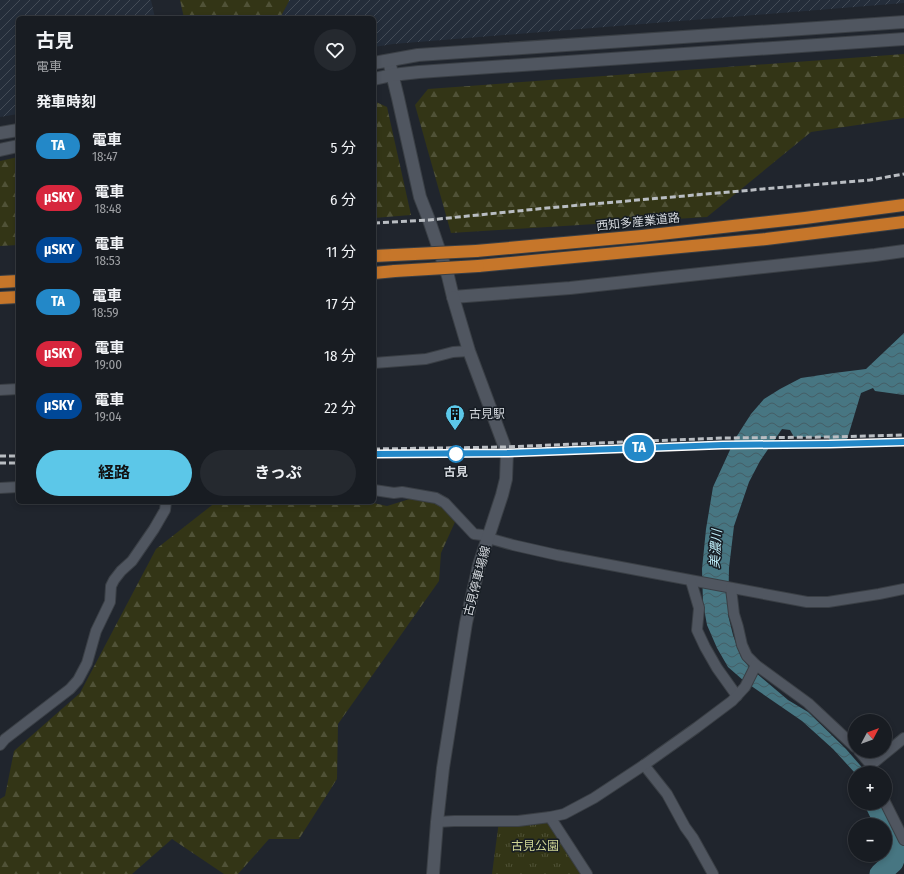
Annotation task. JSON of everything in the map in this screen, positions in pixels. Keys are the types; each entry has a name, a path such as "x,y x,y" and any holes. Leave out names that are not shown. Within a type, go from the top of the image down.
{"highway":[{"name":"西知多産業道路","path":"376,256 476,251 681,232 904,205"},
{"path":"376,273 478,266 766,239 904,222"},
{"path":"0,282 16,281"},
{"path":"0,298 16,297"}],"street":[{"path":"376,63 418,55 904,22"},
{"path":"376,79 392,75 427,72 904,39"},
{"name":"古見停車場線","path":"389,61 420,197 448,276 469,351 507,453 506,479 479,565 466,623 443,768 433,874"},
{"path":"0,133 16,130"},
{"path":"0,150 16,146"},
{"path":"453,297 570,288 904,251"},
{"path":"376,363 426,359 453,352 469,351"},
{"path":"0,390 16,389"},
{"path":"0,488 16,487"},
{"path":"376,490 394,493 402,492 436,498 445,504 474,534 482,535 513,546 691,581 807,602 828,602 904,589"},
{"path":"0,745 5,739 70,689 78,680 87,663 96,631 110,602 111,586 121,571 132,561 154,529 165,510 166,504"},
{"path":"691,581 698,608 697,630 704,647 737,696"},
{"path":"731,588 734,614 742,645 747,656 755,666 808,703 848,740"},
{"path":"437,822 518,821 550,818 564,814 594,798 644,765 732,701 745,686 755,666"},
{"path":"875,766 904,740"},
{"path":"863,758 870,766"},
{"path":"644,765 667,794 713,874"},
{"path":"889,810 904,840"},
{"path":"550,818 587,874"}],"shaded area":[{"path":"0,0 151,0 155,16 16,16 16,114 0,117"},
{"path":"289,0 904,0 904,3 393,44 376,47 376,16 281,16"}],"green space":[{"path":"180,0 289,0 281,16 184,16"},
{"path":"904,54 904,118 811,132 707,217 451,233 415,105 428,89"},
{"path":"376,102 387,107 411,215 376,218"},
{"path":"16,157 16,245 0,246 0,161"},
{"path":"429,493 455,522 441,553 439,581 338,724 337,779 299,839 269,839 238,874 224,874 172,839 132,874 0,874 0,799 5,796 14,751 80,693 156,549 213,504 376,504 387,506"},
{"name":"古見公園","path":"550,817 587,874 492,874 499,821"}],"water":[{"path":"904,333 904,395 875,391 873,388 861,393 846,443 832,445 828,437 794,437 790,430 782,429 760,461 749,482 734,526 729,568 728,615 741,657 749,667 788,700 808,712 848,751 848,758 854,758 861,766 849,766 833,749 802,721 744,681 728,667 717,648 707,625 703,603 702,569 706,529 713,487 735,439 751,414 764,399 801,378 866,369"}],"waterway":[{"name":"美濃川","path":"878,810 893,840 897,852 893,862 880,874"}],"railway":[{"path":"376,223 429,220 547,208 870,180 904,174"},
{"path":"376,449 505,447 722,438 904,435"},
{"path":"390,454 507,453 722,445 904,442"},
{"path":"0,456 16,456"},
{"path":"0,463 16,463"}],"train":[{"name":"TA","path":"376,454 469,454 722,445 904,442"}],"place":[{"name":"古見駅","path":"455,431"},
{"name":"古見","path":"456,454"}]}
